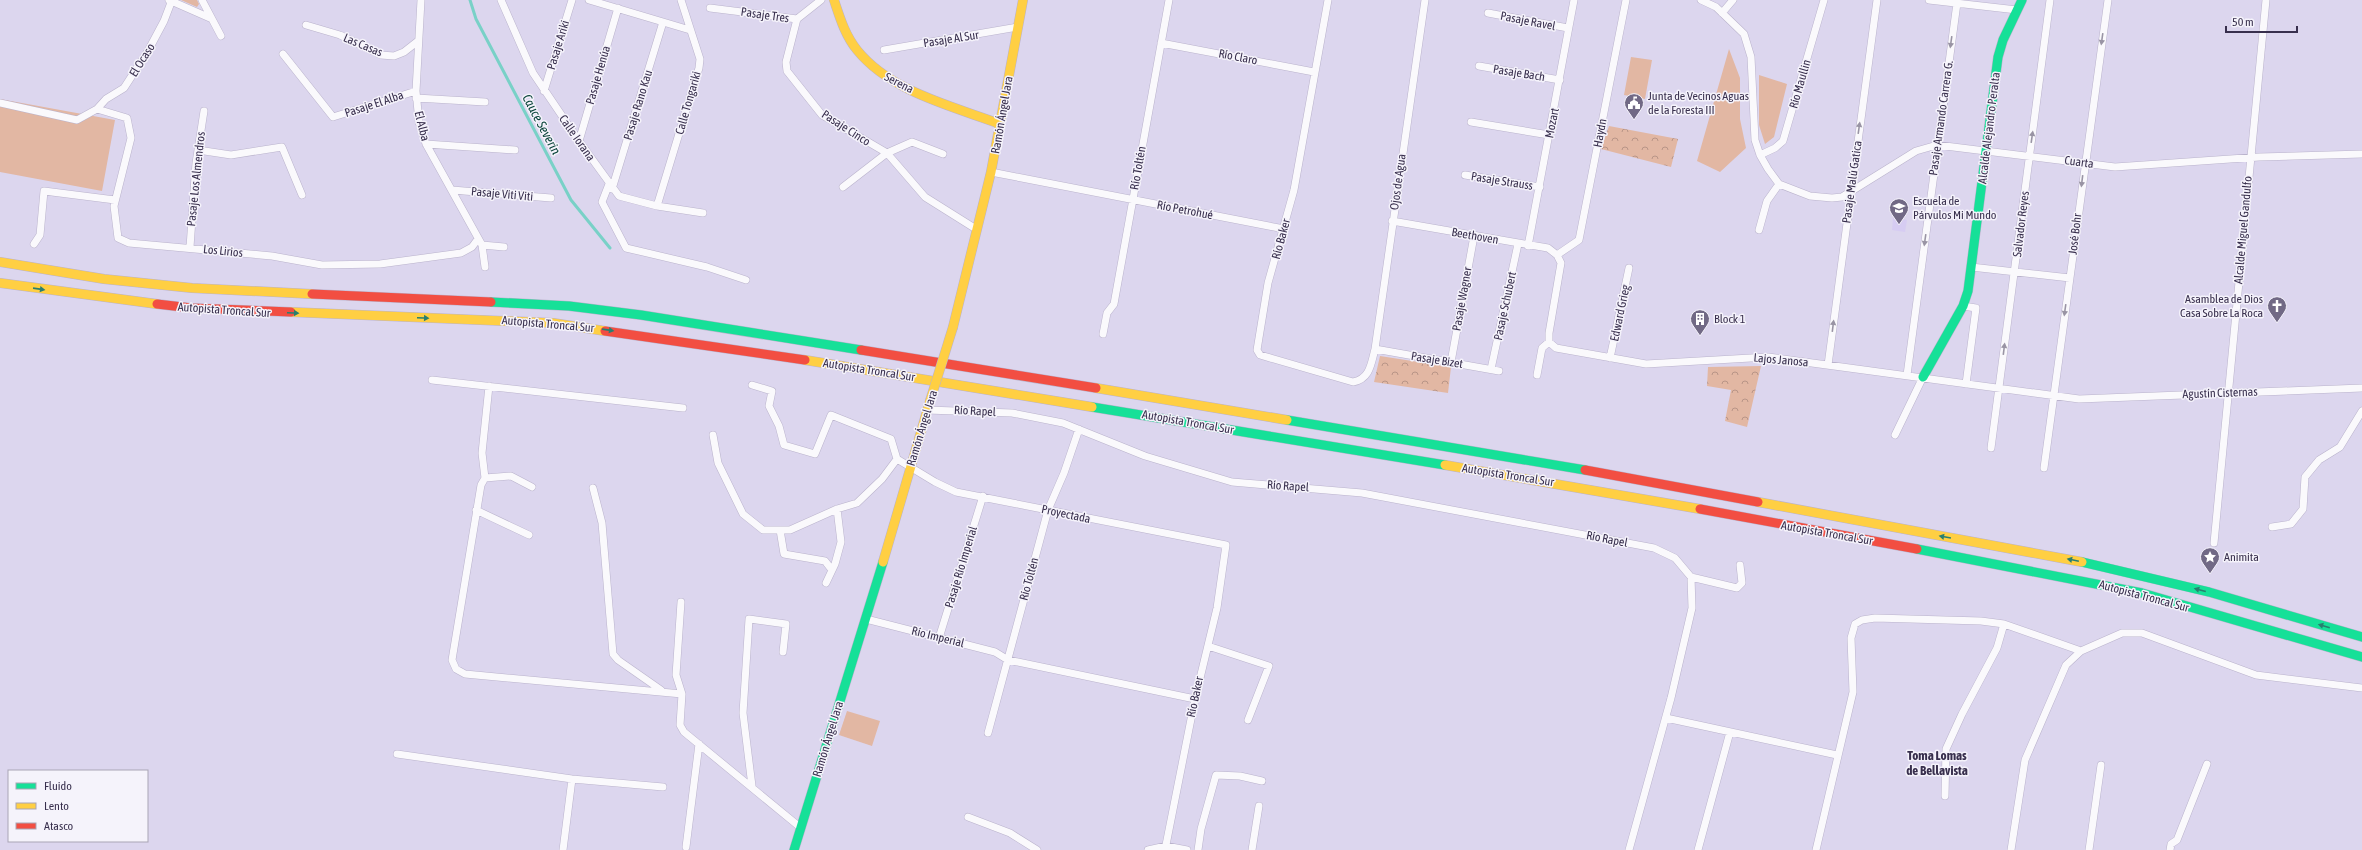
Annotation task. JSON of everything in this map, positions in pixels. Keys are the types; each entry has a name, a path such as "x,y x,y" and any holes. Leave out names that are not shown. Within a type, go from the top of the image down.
{"main road":[{"name":"Serena","path":"834,0 847,36 860,55 878,71 908,89 1000,124"},
{"name":"Ramón Ángel Jara","path":"794,850 866,619 928,406 953,327 991,172 1023,0"},
{"name":"Alcalde Alejandro Peralta","path":"1923,378 1963,306 1968,290 2000,48 2019,3"},
{"name":"Autopista Troncal Sur","path":"0,262 104,279 192,288 569,306 641,315 913,358 1554,465 2052,555 2209,592 2362,637"},
{"name":"Autopista Troncal Sur","path":"0,283 191,308 263,312 495,319 553,323 877,371 1589,489 2040,572 2142,594 2362,657"}],"street":[{"path":"171,0 210,18"},
{"name":"El Ocaso","path":"0,103 77,120 97,109 106,99 124,88 148,51 164,21 171,0"},
{"path":"202,0 210,18 221,36"},
{"name":"El Alba","path":"421,0 416,94 419,122 426,144 480,242"},
{"name":"Calle Iorana","path":"501,0 533,72 610,186 619,196 657,206 704,213"},
{"name":"Pasaje Ariki","path":"544,90 572,0"},
{"path":"590,0 690,30"},
{"name":"Calle Tongariki","path":"657,206 699,68 700,59 681,0"},
{"path":"797,19 821,0"},
{"name":"Río Toltén","path":"1103,334 1107,313 1114,304 1169,0"},
{"name":"Río Baker","path":"1328,0 1294,190 1268,284 1257,350 1260,354 1353,382 1361,380 1367,375 1371,363"},
{"name":"Ojos de Agua","path":"1371,363 1375,350 1424,0"},
{"name":"Mozart","path":"1528,246 1574,0"},
{"name":"Haydn","path":"1557,255 1579,240 1626,0"},
{"path":"1701,0 1716,7 1744,34 1751,57 1753,124 1755,140 1760,156 1779,184 1767,201 1759,230"},
{"path":"1722,13 1734,0"},
{"name":"Río Maullin","path":"1760,156 1775,148 1783,141 1824,0"},
{"name":"Pasaje Malú Gatica","path":"1828,365 1877,0"},
{"path":"1929,0 1957,3 2019,3"},
{"name":"Salvador Reyes","path":"1991,448 2050,0"},
{"name":"José Bohr","path":"2044,468 2084,163 2108,0"},
{"name":"Alcalde Miguel Gandulfo","path":"2214,543 2266,0"},
{"name":"Pasaje Armando Carrera G.","path":"1907,375 1957,3"},
{"name":"Pasaje Henúa","path":"579,141 618,8"},
{"name":"Pasaje Tres","path":"710,8 797,19"},
{"name":"Pasaje Ravel","path":"1488,13 1568,28"},
{"name":"Pasaje Cinco","path":"797,19 786,62 787,70 822,115 887,153 925,196 976,229"},
{"name":"Pasaje Rano Kau","path":"663,22 610,186 602,202 626,248 707,267 746,280"},
{"name":"Las Casas","path":"306,25 340,36 381,55 394,56 404,52 418,41"},
{"name":"Pasaje Al Sur","path":"884,50 1018,27"},
{"name":"Río Claro","path":"1161,43 1314,72"},
{"name":"Pasaje El Alba","path":"283,54 332,118 416,94"},
{"name":"Pasaje Bach","path":"1479,66 1560,80"},
{"path":"416,94 485,102"},
{"name":"Los Lirios","path":"97,109 127,118 131,138 114,206 118,238 129,243 190,247 272,256 322,265 340,265 380,264 461,253 480,242"},
{"name":"Pasaje Los Almendros","path":"190,247 198,150 204,111"},
{"path":"1471,122 1549,135"},
{"path":"843,187 887,153 912,142 943,154"},
{"path":"426,144 515,150"},
{"name":"Cuarta","path":"1779,184 1810,196 1832,198 1850,193 1916,151 1937,145 2132,168 2250,159 2362,154"},
{"path":"198,150 231,155 282,147 302,195"},
{"name":"Río Petrohué","path":"991,172 1284,229"},
{"name":"Pasaje Strauss","path":"1465,175 1540,187"},
{"name":"Pasaje Viti Viti","path":"452,190 551,198"},
{"path":"34,244 40,235 44,191 115,200"},
{"name":"Beethoven","path":"1392,220 1528,246 1548,248 1557,255"},
{"name":"Pasaje Wagner","path":"1451,362 1474,236"},
{"path":"485,267 480,242 504,247"},
{"name":"Pasaje Schubert","path":"1491,369 1518,244"},
{"path":"1537,375 1542,348 1549,342 1549,332 1561,263 1557,255"},
{"path":"1971,267 2070,278"},
{"name":"Edward Grieg","path":"1610,358 1629,268"},
{"path":"1963,306 1976,308 1966,384"},
{"name":"Lajos Janosa","path":"1549,342 1556,348 1646,364 1768,357 2079,399"},
{"name":"Pasaje Bizet","path":"1375,350 1499,371"},
{"path":"1895,435 1923,378"},
{"path":"432,380 683,408"},
{"path":"714,435 718,463 743,514 763,530 790,530 837,508 857,503 882,479 897,459 891,439 831,415 815,454 784,445 780,426 769,406 772,391 752,385"},
{"path":"489,386 482,453 484,478 476,510 452,660 456,669 465,674 682,694"},
{"name":"Agustín Cisternas","path":"2079,399 2228,392 2362,388"},
{"name":"Río Rapel","path":"928,406 1012,413 1079,428 1145,456 1232,482 1362,493 1654,548 1675,558 1691,577"},
{"path":"2272,527 2291,524 2303,509 2305,477 2319,460 2340,447 2362,411"},
{"name":"Río Toltén","path":"988,732 1048,510 1064,473 1079,428"},
{"name":"Proyectada","path":"897,459 935,482 956,492 1226,545"},
{"path":"484,478 511,476 532,488"},
{"path":"593,488 602,523 613,654 618,660 661,691"},
{"name":"Pasaje Río Imperial","path":"939,638 982,496"},
{"path":"826,583 841,542 837,508"},
{"path":"476,510 529,535"},
{"path":"780,530 784,554 825,561 832,570"},
{"name":"Río Baker","path":"1166,848 1195,699 1217,608 1226,545"},
{"path":"1629,850 1666,718 1692,608 1691,577 1737,588 1742,583 1740,565"},
{"path":"681,602 676,675 682,694 680,725 684,732 752,786 801,828"},
{"path":"1816,850 1837,755 1853,692 1852,638 1855,624 1862,620 1896,618 1981,621 2004,624 2081,651"},
{"path":"752,786 743,713 749,619 786,624 783,652"},
{"name":"Río Imperial","path":"866,619 995,652 1008,660"},
{"path":"1945,796 1946,749 1962,714 1997,648 2004,624"},
{"path":"2011,850 2025,760 2066,665 2081,651 2122,633 2142,633 2256,675 2362,688"},
{"path":"1208,646 1269,666 1248,720"},
{"path":"1008,660 1195,699"},
{"path":"1666,718 1837,755"},
{"path":"1698,850 1730,732"},
{"path":"686,847 699,744"},
{"path":"397,754 572,779 663,786"},
{"path":"2170,850 2171,844 2177,840 2208,764"},
{"path":"2089,850 2101,765"},
{"path":"1198,850 1201,829 1216,775 1240,776 1262,781"},
{"path":"563,850 572,779"},
{"path":"1252,850 1259,806"},
{"path":"968,818 1010,833 1037,850"},
{"path":"1148,850 1166,848 1187,850"}],"shaded area":[{"name":"Escuela de Párvulos Mi Mundo","path":"1893,218 1907,220 1905,232 1892,230"}],"green space":[{"path":"181,0 197,0 199,4 197,7"},
{"path":"1729,49 1740,78 1740,119 1746,148 1720,172 1697,161"},
{"path":"1631,57 1652,60 1645,99 1624,95"},
{"path":"1759,75 1787,84 1774,137 1765,144 1759,125"},
{"path":"0,99 115,120 102,191 0,172"},
{"path":"1609,126 1678,139 1671,167 1601,149"},
{"path":"1380,356 1451,367 1448,393 1374,382"},
{"path":"1761,366 1747,427 1725,421 1731,390 1707,386 1708,367"},
{"path":"847,711 880,721 872,746 839,735"}],"waterway":[{"name":"Cauce Severin","path":"470,0 476,19 571,200 610,248"}],"traffic: fast":[{"path":"1923,377 1963,306 1968,291 1998,57 2003,40 2022,0"},
{"path":"491,302 569,306 641,315 861,350"},
{"path":"1092,407 1445,465"},
{"path":"1287,420 1585,470"},
{"path":"1917,549 2142,593 2362,657"},
{"path":"794,850 883,562"},
{"path":"2082,562 2209,592 2362,637"}],"traffic: slow":[{"path":"834,0 843,26 857,50 887,77 923,96 1000,124"},
{"path":"953,327 991,172 1023,0"},
{"path":"0,262 104,279 192,288 312,294"},
{"path":"0,283 157,304"},
{"path":"291,312 553,323 605,331"},
{"path":"930,401 953,327"},
{"path":"805,360 1092,407"},
{"path":"1096,388 1287,420"},
{"path":"883,562 930,401"},
{"path":"1445,465 1700,509"},
{"path":"1758,502 2082,562"}],"traffic: jam":[{"path":"312,294 491,302"},
{"path":"157,304 191,308 291,312"},
{"path":"605,331 805,360"},
{"path":"861,350 1096,388"},
{"path":"1585,470 1758,502"},
{"path":"1700,509 1917,549"}],"place":[{"name":"Junta de Vecinos Aguas de la Foresta III","path":"1634,120"},
{"name":"Escuela de Párvulos Mi Mundo","path":"1899,225"},
{"name":"Asamblea de Dios Casa Sobre La Roca","path":"2277,323"},
{"name":"Block 1","path":"1700,336"},
{"name":"Animita","path":"2210,574"}],"district":[{"name":"Toma Lomas de Bellavista","path":"1937,762"}]}
